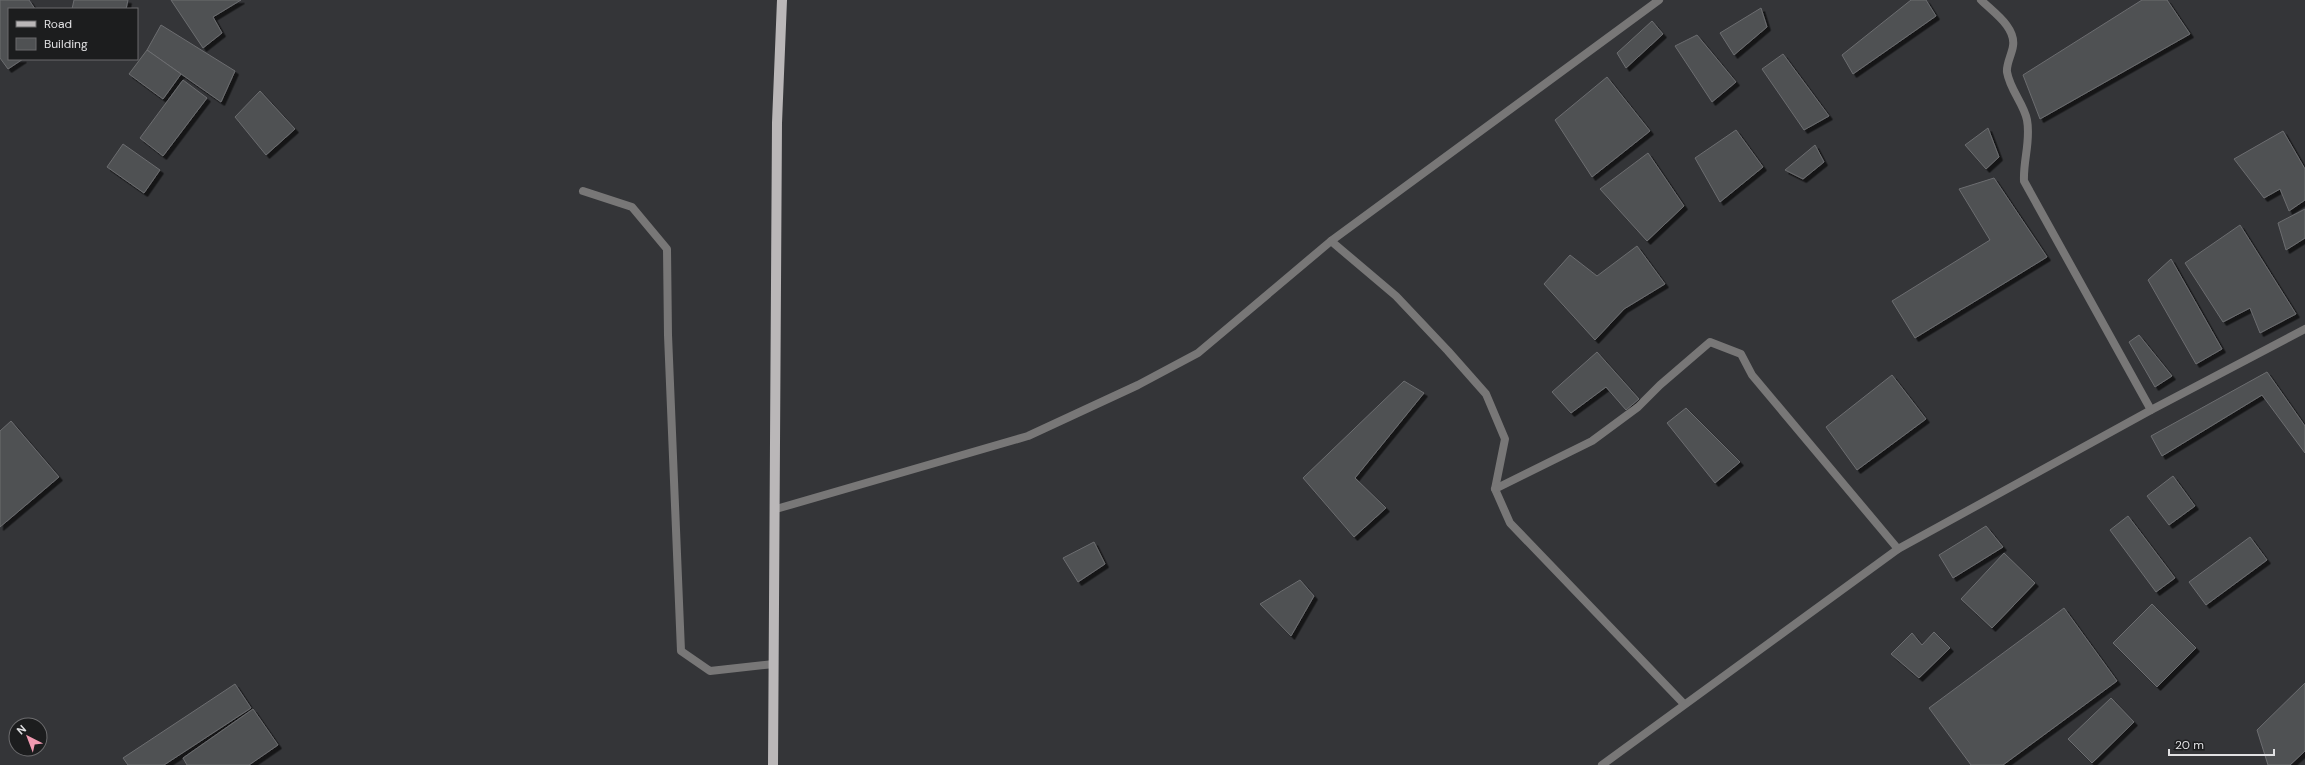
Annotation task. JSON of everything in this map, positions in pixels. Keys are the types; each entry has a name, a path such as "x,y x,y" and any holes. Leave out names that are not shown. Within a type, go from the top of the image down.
{"main road":[{"path":"773,765 776,510 777,131 782,0"}],"street":[{"path":"776,510 1028,436 1138,386 1198,353 1331,240 1659,0"},
{"path":"1981,0 2010,28 2014,44 2007,71 2009,81 2027,118 2029,133 2023,167 2024,181 2151,410"},
{"path":"583,191 632,207 667,249 668,335 681,650 710,671 774,664"},
{"path":"1331,240 1396,296 1486,394 1505,439 1495,489 1510,523 1684,704"},
{"path":"1602,765 1898,549 2151,410 2305,329"},
{"path":"1495,489 1592,441 1638,407 1660,385 1710,342 1741,354 1752,375 1898,549"}],"building":[{"path":"0,0 29,0 34,8 8,8 8,60 22,60 8,69 0,58"},
{"path":"74,0 128,0 126,8 72,8"},
{"path":"171,0 241,0 213,17 222,33 203,48"},
{"path":"1911,0 1926,0 1936,16 1853,74 1842,55"},
{"path":"2142,0 2167,0 2190,34 2040,119 2023,75"},
{"path":"1761,8 1767,27 1734,55 1720,33"},
{"path":"1652,21 1663,34 1626,68 1617,53"},
{"path":"161,25 235,71 221,102 147,50"},
{"path":"1697,35 1736,82 1712,102 1675,46"},
{"path":"147,50 181,74 163,99 129,74"},
{"path":"1783,54 1829,116 1804,130 1762,69"},
{"path":"1607,77 1650,131 1592,177 1555,120"},
{"path":"183,80 207,98 163,156 140,138"},
{"path":"260,91 295,129 266,155 235,117"},
{"path":"1988,128 1999,157 1986,169 1965,145"},
{"path":"1736,130 1763,167 1720,202 1695,158"},
{"path":"2283,131 2305,169 2305,200 2289,211 2280,189 2264,198 2234,159"},
{"path":"123,144 160,170 144,193 107,167"},
{"path":"1815,145 1824,162 1803,179 1785,170"},
{"path":"1648,153 1684,206 1647,241 1600,189"},
{"path":"1994,178 2047,257 1915,338 1892,301 1990,240 1959,189"},
{"path":"2305,209 2305,238 2286,250 2278,223"},
{"path":"2240,225 2296,314 2260,333 2250,308 2223,322 2185,263"},
{"path":"1637,246 1665,284 1624,309 1595,340 1544,284 1570,255 1597,276"},
{"path":"2171,259 2222,349 2196,364 2148,280"},
{"path":"2139,335 2172,376 2155,387 2129,342"},
{"path":"1597,352 1639,399 1626,410 1606,387 1571,413 1552,392"},
{"path":"2267,372 2305,426 2305,453 2262,395 2162,456 2151,436"},
{"path":"1892,375 1926,419 1857,470 1826,427"},
{"path":"1404,381 1424,393 1355,478 1386,508 1354,537 1303,478"},
{"path":"1686,408 1740,462 1715,483 1667,423"},
{"path":"11,421 59,477 0,527 0,431"},
{"path":"2173,476 2195,506 2169,525 2147,496"},
{"path":"2128,516 2175,578 2156,592 2110,530"},
{"path":"1986,526 2003,547 1953,578 1939,555"},
{"path":"2250,537 2267,560 2206,605 2189,582"},
{"path":"1094,542 1105,564 1078,582 1063,558"},
{"path":"2004,553 2035,583 1992,628 1961,599"},
{"path":"1300,580 1314,596 1291,636 1260,604"},
{"path":"2152,604 2196,648 2157,687 2113,643"},
{"path":"2064,608 2117,681 2003,765 1971,765 1929,708"},
{"path":"1934,632 1950,648 1919,678 1891,654 1912,633 1922,645"},
{"path":"2305,683 2305,751 2290,765 2268,765 2257,730"},
{"path":"235,684 251,708 164,765 128,765 123,758"},
{"path":"2111,698 2134,722 2092,763 2068,739"},
{"path":"253,709 278,745 249,765 187,765 183,758"}]}
